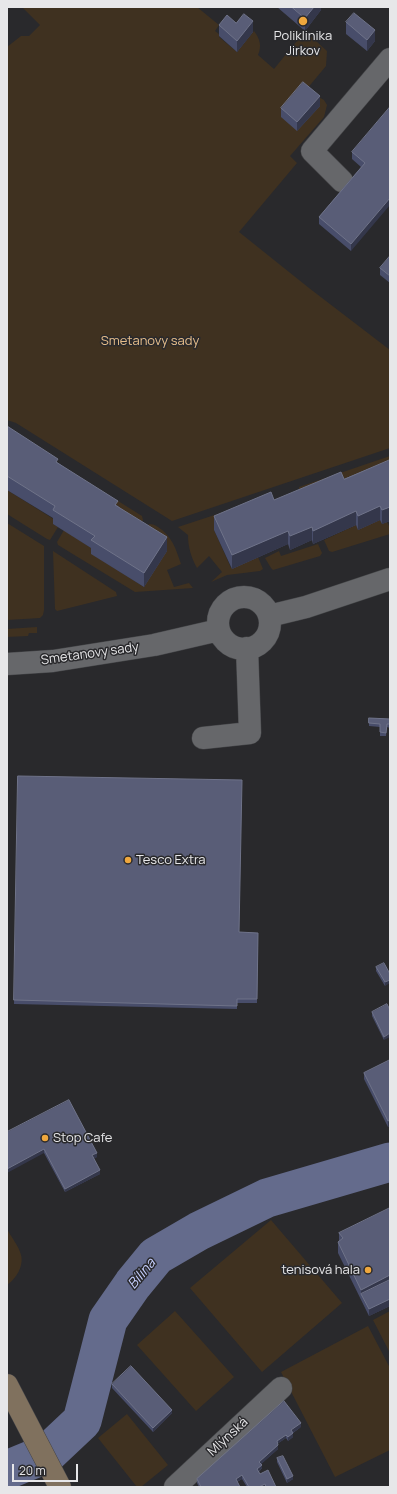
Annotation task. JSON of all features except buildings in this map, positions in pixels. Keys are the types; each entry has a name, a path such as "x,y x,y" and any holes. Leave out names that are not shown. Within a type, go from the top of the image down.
{"street":[{"path":"342,181 312,151 390,59"},
{"path":"269,616 306,607 390,578"},
{"path":"243,597 252,598 260,602 269,616 270,624 265,637 256,646 247,648 233,646 222,637 219,630 219,615 222,608 227,603 235,599 243,597"},
{"name":"Smetanovy sady","path":"7,664 53,661 146,646 219,630"},
{"path":"203,738 250,733 247,648"},
{"path":"7,1385 59,1484"},
{"name":"Mlýnská","path":"176,1487 281,1388"}],"green space":[{"name":"Smetanovy sady","path":"22,7 197,7 219,25 215,31 220,35 219,37 237,52 254,31 260,43 258,55 274,69 305,31 327,51 326,66 306,90 324,100 327,105 324,117 290,156 297,163 239,232 390,350 390,448 172,521 16,423 7,420 7,47 21,36 29,36 40,25"},
{"path":"390,456 390,474 299,490 299,487"},
{"path":"91,484 142,516 143,520 136,532 88,485"},
{"path":"7,490 55,520 53,524 58,527 50,540 7,514"},
{"path":"233,509 214,530 231,568 258,557 263,569 260,571 227,575 211,582 222,572 209,556 197,568 190,552 188,535 178,527"},
{"path":"380,520 382,524 387,522 390,528 390,534 332,552 329,551 324,540 356,525 358,529"},
{"path":"7,523 44,546 44,610 43,615 40,618 7,620"},
{"path":"149,524 153,524 167,534 177,553 181,564 167,570 174,587 189,583 193,588 135,592 58,545 57,542 64,530 94,550 92,554 144,587 144,532"},
{"path":"318,544 322,553 320,556 273,570 265,558 279,551 281,556"},
{"path":"53,551 116,592 117,596 57,611 55,609"},
{"path":"37,627 37,633 29,633 28,636 7,637 7,629"},
{"path":"271,1220 342,1303 262,1372 190,1288"},
{"path":"7,1229 19,1248 22,1259 18,1272 7,1285"},
{"path":"175,1311 234,1377 196,1411 137,1345"},
{"path":"390,1311 390,1353 373,1320"},
{"path":"368,1326 390,1368 390,1450 335,1477 281,1372"},
{"path":"127,1414 168,1465 141,1487 137,1487 98,1438"}],"waterway":[{"name":"Bílina","path":"7,1470 48,1453 82,1421 108,1320 133,1284 156,1256 199,1231 267,1198 390,1162"}],"place":[{"name":"Poliklinika Jirkov","path":"303,21"},
{"name":"Tesco Extra","path":"128,860"},
{"name":"Stop Cafe","path":"45,1138"},
{"name":"tenisová hala","path":"368,1270"}]}
